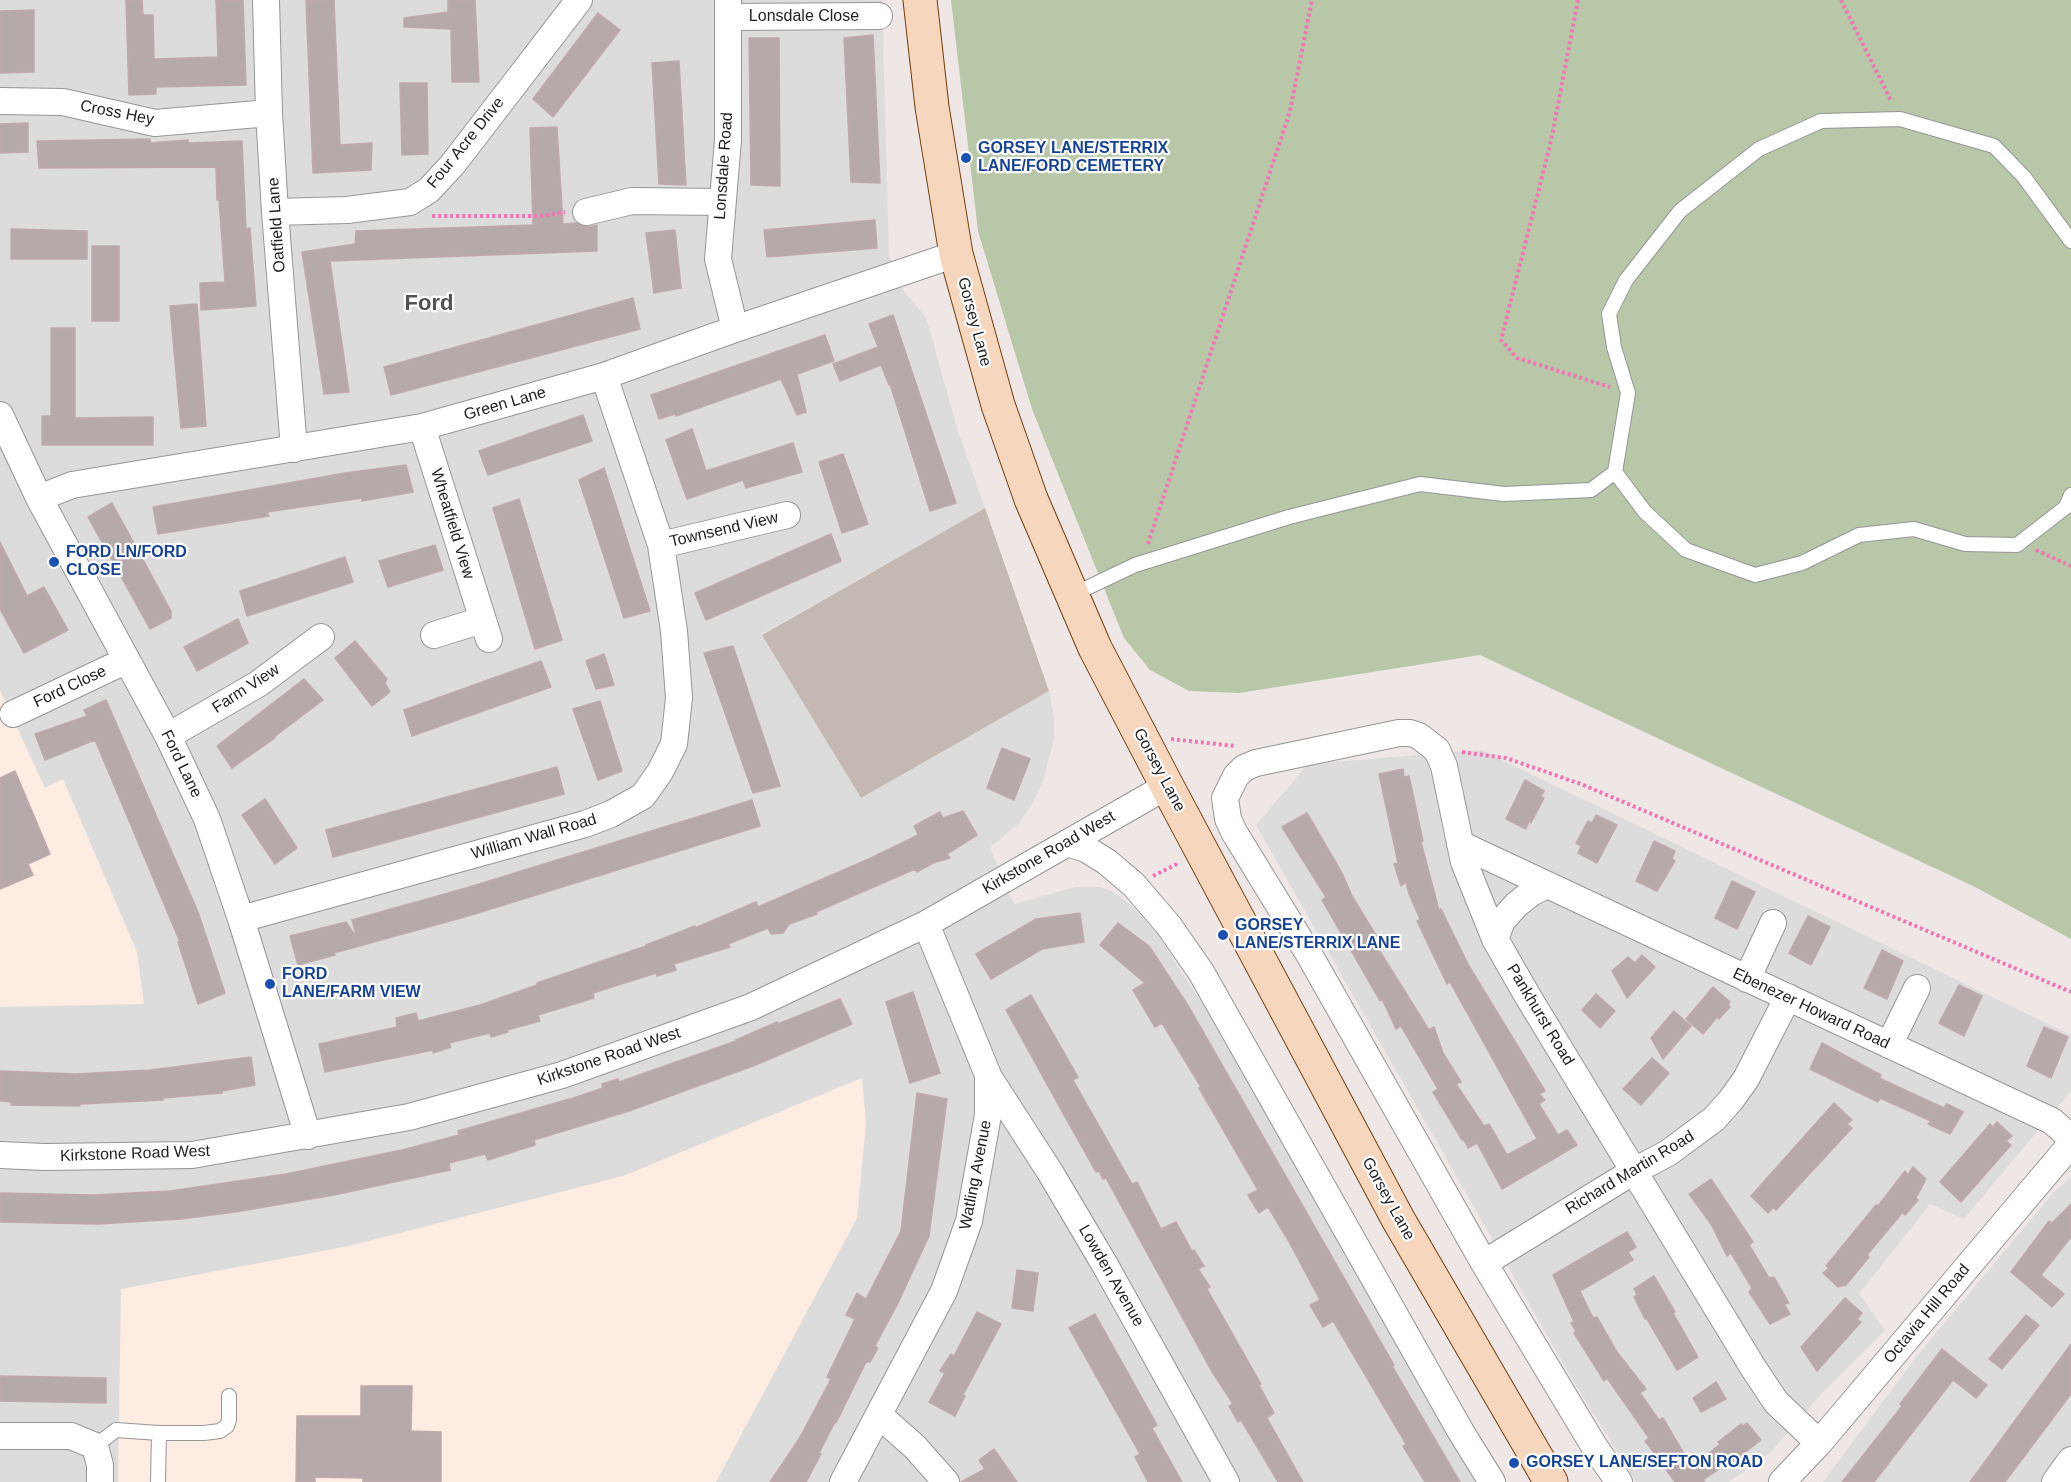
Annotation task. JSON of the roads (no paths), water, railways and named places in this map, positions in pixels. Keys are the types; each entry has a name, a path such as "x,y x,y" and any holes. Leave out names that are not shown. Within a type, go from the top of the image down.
{"main road":[{"name":"Gorsey Lane","path":"920,0 932,107 956,254 998,405 1031,499 1095,648 1167,786 1398,1219 1551,1482"}],"street":[{"name":"Oatfield Lane","path":"266,0 275,212 294,449"},
{"name":"Four Acre Drive","path":"275,212 347,210 410,202 429,190 453,164 579,0"},
{"name":"Lonsdale Close","path":"728,9 879,16"},
{"name":"Lonsdale Road","path":"728,9 729,140 718,259 735,329"},
{"name":"Cross Hey","path":"0,101 63,102 155,123 269,113"},
{"path":"586,212 632,201 722,202"},
{"name":"Green Lane","path":"39,498 72,485 422,427 604,376 956,254"},
{"name":"William Wall Road","path":"241,919 585,824 611,814 643,796 660,772 674,744 679,698 674,631 661,545 604,376"},
{"name":"Ford Lane","path":"0,415 39,498 168,736 207,819 241,919 308,1136"},
{"name":"Wheatfield View","path":"422,427 485,630 434,635"},
{"name":"Townsend View","path":"661,545 787,515"},
{"name":"Farm View","path":"168,736 258,684 321,637"},
{"name":"Ford Close","path":"8,718 127,660"},
{"name":"Pankhurst Road","path":"1484,1263 1310,956 1234,831 1225,798 1230,785 1244,768 1256,763 1389,734 1410,733 1429,742 1437,750 1444,766 1460,844 1474,891 1495,939 1776,1402 1819,1443"},
{"name":"Kirkstone Road West","path":"0,1155 44,1157 192,1155 409,1117 562,1075 751,1007 926,924 1167,786"},
{"path":"1067,843 1094,853 1134,885 1164,919 1201,972 1461,1432 1492,1482"},
{"name":"Ebenezer Howard Road","path":"1460,844 2052,1121 2071,1138"},
{"path":"1495,939 1502,921 1516,905 1530,893 1547,885"},
{"path":"1747,979 1773,922"},
{"name":"Watling Avenue","path":"843,1482 880,1416 944,1291 969,1221 988,1115 988,1075 926,924"},
{"path":"1890,1045 1917,988"},
{"name":"Richard Martin Road","path":"1484,1263 1634,1171 1668,1153 1714,1119 1731,1100 1751,1070 1788,997"},
{"name":"Lowden Avenue","path":"988,1075 1050,1172 1105,1265 1226,1482"},
{"name":"Octavia Hill Road","path":"1782,1482 1819,1443 2071,1144"},
{"path":"1484,1263 1594,1446 1619,1482"},
{"path":"880,1416 915,1447 946,1482"},
{"path":"0,1436 71,1436 95,1446 100,1465 100,1482"},
{"path":"2055,1482 2071,1460"}],"lane":[{"path":"2071,240 2024,177 1994,146 1900,119 1821,121 1759,149 1680,211 1626,280 1609,314 1614,347 1628,393 1616,472 1645,512 1686,550 1755,575 1802,563 1859,536 1914,529 1965,544 2017,545 2066,507 2071,495"},
{"path":"1072,595 1142,564 1288,517 1420,484 1504,494 1591,490 1616,472"},
{"path":"95,1446 116,1430 159,1433 220,1431 229,1420 229,1396"},
{"path":"158,1482 159,1433"}],"place":[{"name":"GORSEY LANE/STERRIX LANE/FORD CEMETERY","path":"966,158"},
{"name":"FORD LN/FORD CLOSE","path":"54,562"},
{"name":"GORSEY LANE/STERRIX LANE","path":"1223,935"},
{"name":"FORD LANE/FARM VIEW","path":"270,984"},
{"name":"GORSEY LANE/SEFTON ROAD","path":"1514,1463"}],"district":[{"name":"Ford","path":"429,304"}]}
